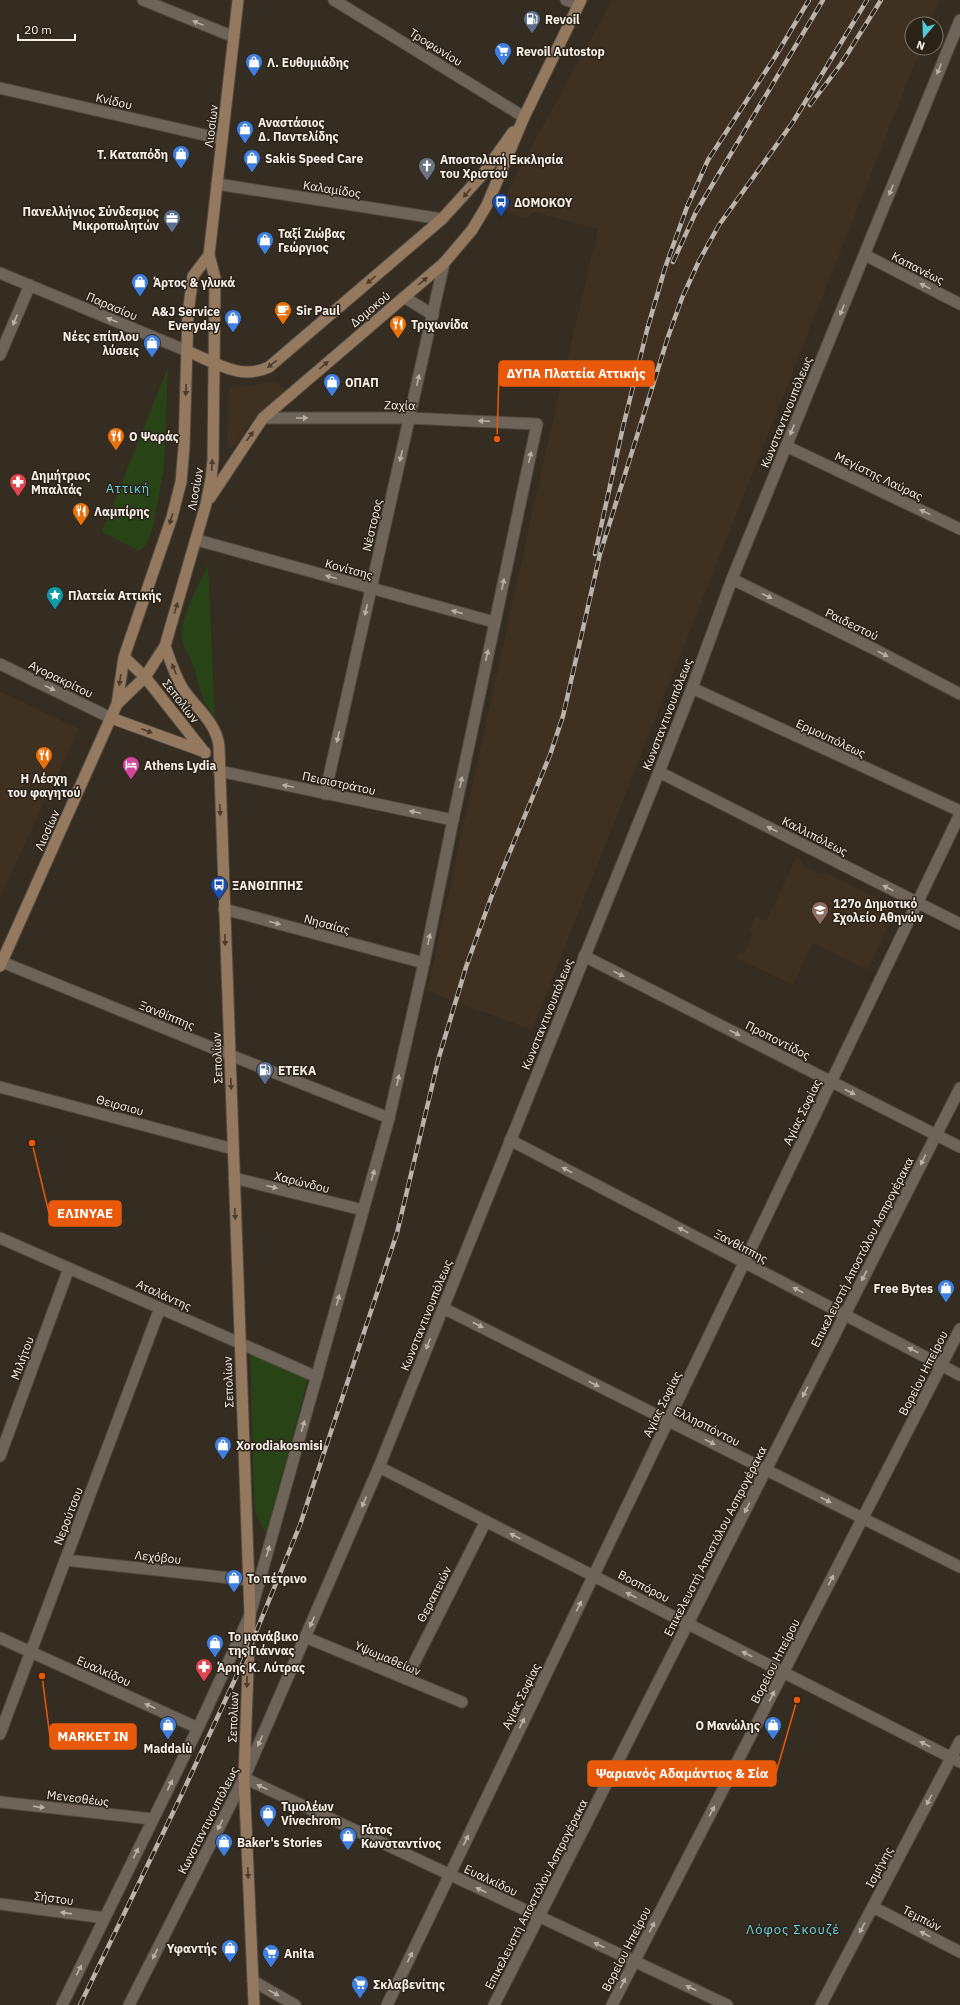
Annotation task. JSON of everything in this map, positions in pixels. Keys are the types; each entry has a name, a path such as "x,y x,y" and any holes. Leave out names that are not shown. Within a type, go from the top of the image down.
{"main road":[{"name":"Λιοσίων","path":"117,704 145,677 165,646 197,540 211,479 213,460 215,278 209,256 238,0"},
{"name":"Δομοκού","path":"206,504 263,418 444,263 472,230 487,205 524,117 580,2"},
{"name":"Δομοκού","path":"214,362 234,371 248,373 259,372 269,367 442,219 483,174 524,117"},
{"name":"Λιοσίων","path":"1,964 117,704 124,657 172,518 181,482 184,447 188,313 193,276 209,256"},
{"name":"Παρασίου","path":"187,351 214,362"},
{"name":"Σεπολίων","path":"165,646 182,687 195,706 212,724 218,736 250,1615 244,1778 254,2005"},
{"name":"Σεπολίων","path":"124,657 145,677 205,753"},
{"path":"111,718 218,758"}],"street":[{"path":"143,0 234,38"},
{"name":"Τροφωνίου","path":"334,0 524,117"},
{"path":"566,0 580,2"},
{"name":"Κωνσταντινουπόλεως","path":"129,2005 244,1778 379,1467 659,772 732,579 960,20"},
{"name":"Κνίδου","path":"0,88 222,139"},
{"name":"Καλαμίδος","path":"217,184 442,219"},
{"name":"Καπανέως","path":"865,255 960,304"},
{"name":"Νέστορος","path":"325,794 444,263"},
{"name":"Παρασίου","path":"0,273 187,351"},
{"path":"0,355 30,285"},
{"path":"404,297 433,315"},
{"name":"Ζαχία","path":"263,418 409,418 537,424 494,622"},
{"name":"Μεγίστης Λαύρας","path":"786,446 960,529"},
{"name":"Κονίτσης","path":"197,540 494,622"},
{"name":"Ραιδεστού","path":"732,579 876,650 960,694"},
{"path":"62,2005 198,1728 250,1615 389,1118 424,963 494,622"},
{"name":"Αγορακρίτου","path":"0,664 111,718"},
{"name":"Ερμουπόλεως","path":"692,688 960,812"},
{"name":"Πεισιστράτου","path":"219,771 453,820"},
{"name":"Καλλιπόλεως","path":"659,772 960,924"},
{"name":"Αγίας Σοφίας","path":"387,2005 960,812"},
{"name":"Νησαίας","path":"224,909 424,963"},
{"name":"Προποντίδος","path":"584,956 960,1147"},
{"name":"Ξανθίππης","path":"1,964 389,1118"},
{"name":"Θειρσιου","path":"0,1087 233,1149"},
{"name":"Επικελευστή Αποστόλου Ασπρογέρακα","path":"494,2005 960,1088"},
{"name":"Ξανθίππης","path":"510,1140 960,1375"},
{"name":"Χαρώνδου","path":"234,1178 363,1210"},
{"name":"Αταλάντης","path":"0,1238 317,1377"},
{"name":"Μιλήτου","path":"0,1456 69,1268"},
{"name":"Νερούτσου","path":"0,1734 160,1308"},
{"name":"Ελλησπόντου","path":"443,1308 960,1567"},
{"name":"Βορείου Ηπείρου","path":"612,2005 960,1329"},
{"name":"Βοσπόρου","path":"379,1467 956,1760"},
{"name":"Θεραπειών","path":"406,1679 486,1521"},
{"name":"Λεχόβου","path":"65,1560 249,1580"},
{"name":"Υψωμαθείων","path":"305,1637 462,1702"},
{"name":"Ευαλκίδου","path":"0,1638 198,1728"},
{"name":"Ισμήνης","path":"821,2005 872,1907 956,1760 960,1741"},
{"name":"Ευαλκίδου","path":"244,1778 727,2005"},
{"name":"Μενεσθέως","path":"0,1802 152,1819"},
{"name":"Σήστου","path":"0,1904 105,1918"},
{"name":"Τεμπών","path":"872,1907 960,1952"},
{"path":"253,1981 295,2005"}],"shaded area":[{"path":"612,0 940,0 933,16 904,16 904,56 918,56 532,1030 427,991 543,463 598,229 533,212 526,218 500,210 513,180"},
{"path":"275,382 287,391 257,416 231,449 227,447 229,388"},
{"path":"0,691 79,729 0,897"},
{"name":"127ο Δημοτικό Σχολείο Αθηνών","path":"796,858 801,860 803,866 818,874 825,872 896,908 868,970 813,943 793,985 736,958 739,953 746,951 752,935 750,929 755,917 766,921"}],"green space":[{"path":"168,367 164,468 153,526 147,543 139,551 102,532"},
{"path":"208,565 215,718 203,698 192,662 183,643 182,634 183,624 190,603"},
{"path":"250,1352 308,1378 266,1534 255,1511"}],"railway":[{"path":"595,554 623,427 647,330 665,268 687,207 708,160 775,57 809,0"},
{"path":"673,262 696,212 823,0"},
{"path":"80,2005 181,1796 249,1649 300,1525 397,1233 439,1057 466,967 492,895 550,755 563,716 600,554 668,337 682,298 699,261 719,225 793,122 867,0"},
{"path":"810,105 841,64 881,0"}],"place":[{"name":"Revoil","path":"532,34"},
{"name":"Revoil Autostop","path":"503,66"},
{"name":"Λ. Ευθυμιάδης","path":"254,77"},
{"name":"Αναστάσιος Δ. Παντελίδης","path":"245,144"},
{"name":"Τ. Καταπόδη","path":"181,169"},
{"name":"Sakis Speed Care","path":"252,173"},
{"name":"Αποστολική Εκκλησία του Χριστού","path":"427,181"},
{"name":"ΔΟΜΟΚΟΥ","path":"501,217"},
{"name":"Πανελλήνιος Σύνδεσμος Μικροπωλητών","path":"172,233"},
{"name":"Ταξί Ζιώβας Γεώργιος","path":"265,255"},
{"name":"Άρτος & γλυκά","path":"140,297"},
{"name":"Sir Paul","path":"283,325"},
{"name":"A&J Service Everyday","path":"233,333"},
{"name":"Τριχωνίδα","path":"398,339"},
{"name":"Νέες επίπλου λύσεις","path":"152,358"},
{"name":"ΟΠΑΠ","path":"332,397"},
{"name":"ΔΥΠΑ Πλατεία Αττικής","path":"497,439"},
{"name":"Ο Ψαράς","path":"116,451"},
{"name":"Δημήτριος Μπαλτάς","path":"18,497"},
{"name":"Λαμπίρης","path":"81,526"},
{"name":"Πλατεία Αττικής","path":"55,610"},
{"name":"Η Λέσχη του φαγητού","path":"44,770"},
{"name":"Athens Lydia","path":"131,780"},
{"name":"ΞΑΝΘΙΠΠΗΣ","path":"219,900"},
{"name":"127ο Δημοτικό Σχολείο Αθηνών","path":"820,925"},
{"name":"ΕΤΕΚΑ","path":"265,1085"},
{"name":"ΕΛΙΝΥΑΕ","path":"32,1143"},
{"name":"Free Bytes","path":"946,1303"},
{"name":"Xorodiakosmisi","path":"223,1460"},
{"name":"Το πέτρινο","path":"234,1593"},
{"name":"Το μανάβικο της Γιάννας","path":"215,1658"},
{"name":"MARKET IN","path":"42,1676"},
{"name":"Άρης Κ. Λύτρας","path":"204,1682"},
{"name":"Ψαριανός Αδαμάντιος & Σία","path":"797,1700"},
{"name":"Maddalù","path":"168,1740"},
{"name":"Ο Μανώλης","path":"773,1740"},
{"name":"Τιμολέων Vivechrom","path":"268,1828"},
{"name":"Γάτος Κωνσταντίνος","path":"348,1851"},
{"name":"Baker's Stories","path":"224,1857"},
{"name":"Υφαντής","path":"230,1963"},
{"name":"Anita","path":"271,1968"},
{"name":"Σκλαβενίτης","path":"360,1999"}],"district":[{"name":"Αττική","path":"128,488"},
{"name":"Λόφος Σκουζέ","path":"793,1929"}]}
